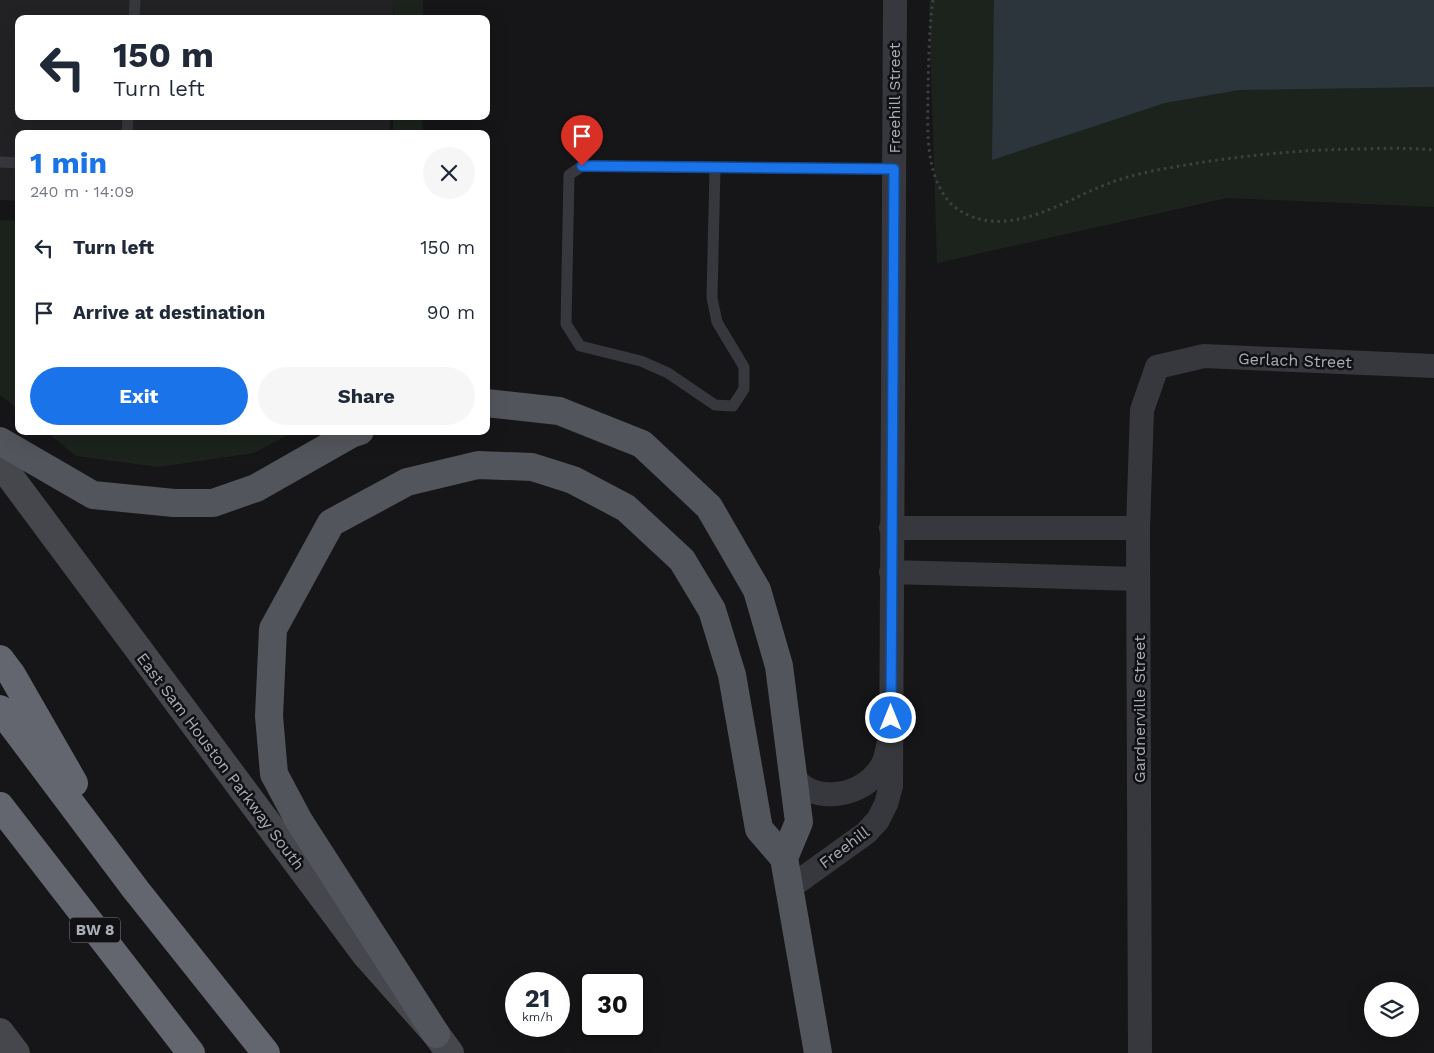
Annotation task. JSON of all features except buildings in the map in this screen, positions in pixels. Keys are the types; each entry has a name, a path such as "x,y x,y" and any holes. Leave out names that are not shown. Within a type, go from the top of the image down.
{"highway":[{"path":"0,659 12,675 136,890"},
{"path":"0,709 136,890 266,1053"},
{"name":"BW 8","path":"0,806 191,1053"}],"main road":[{"path":"490,403 559,411 642,444 709,507 757,590 779,666 792,774 800,822 784,858 818,1053"},
{"path":"0,441 93,495 174,503 213,503 256,488 349,435"},
{"name":"East Sam Houston Parkway South","path":"0,463 365,954 443,1044"},
{"path":"443,1044 299,821 274,774 269,716 273,629 331,523 407,482 478,465 532,467 573,480 626,508 682,560 712,610 732,675 759,829 784,858"},
{"path":"0,1032 16,1053"}],"street":[{"name":"Freehill Street","path":"891,737 895,0"},
{"name":"Gerlach Street","path":"1157,367 1204,356 1434,366"},
{"name":"Gardnerville Street","path":"1140,1053 1138,528 1142,410 1157,367"},
{"path":"892,528 1138,528"},
{"path":"891,572 1138,579"},
{"path":"792,774 801,786 814,793 852,791 876,775 884,763 891,737"},
{"name":"Freehill","path":"788,889 866,833 878,820 886,804 891,786 891,737"}],"lane":[{"path":"134,15 135,0"},
{"path":"0,162 15,163"},
{"path":"715,168 712,298 717,322 744,367 744,389 733,406 715,405 668,373 641,361 580,346 566,324 569,175 582,166 894,169"}],"path":[{"path":"932,0 928,129 932,167 941,190 955,208 984,222 1012,221 1051,209 1115,181 1169,168 1257,154 1331,149 1415,148 1434,150"}],"shaded area":[{"path":"0,0 394,0 393,15 15,15 15,120 390,120 390,130 15,130 15,201 0,200"},
{"path":"394,0 423,0 423,15 394,15"},
{"path":"929,0 1434,0 1434,207 1227,198 937,263"},
{"path":"994,0 1434,0 1434,87 1239,90 1165,103 992,160"},
{"path":"393,120 422,120 423,130 393,130"},
{"path":"0,220 15,221 15,407 0,395"},
{"path":"50,435 288,435 254,453 158,467 76,456"}],"route":[{"path":"582,166 894,169 891,718"}]}
